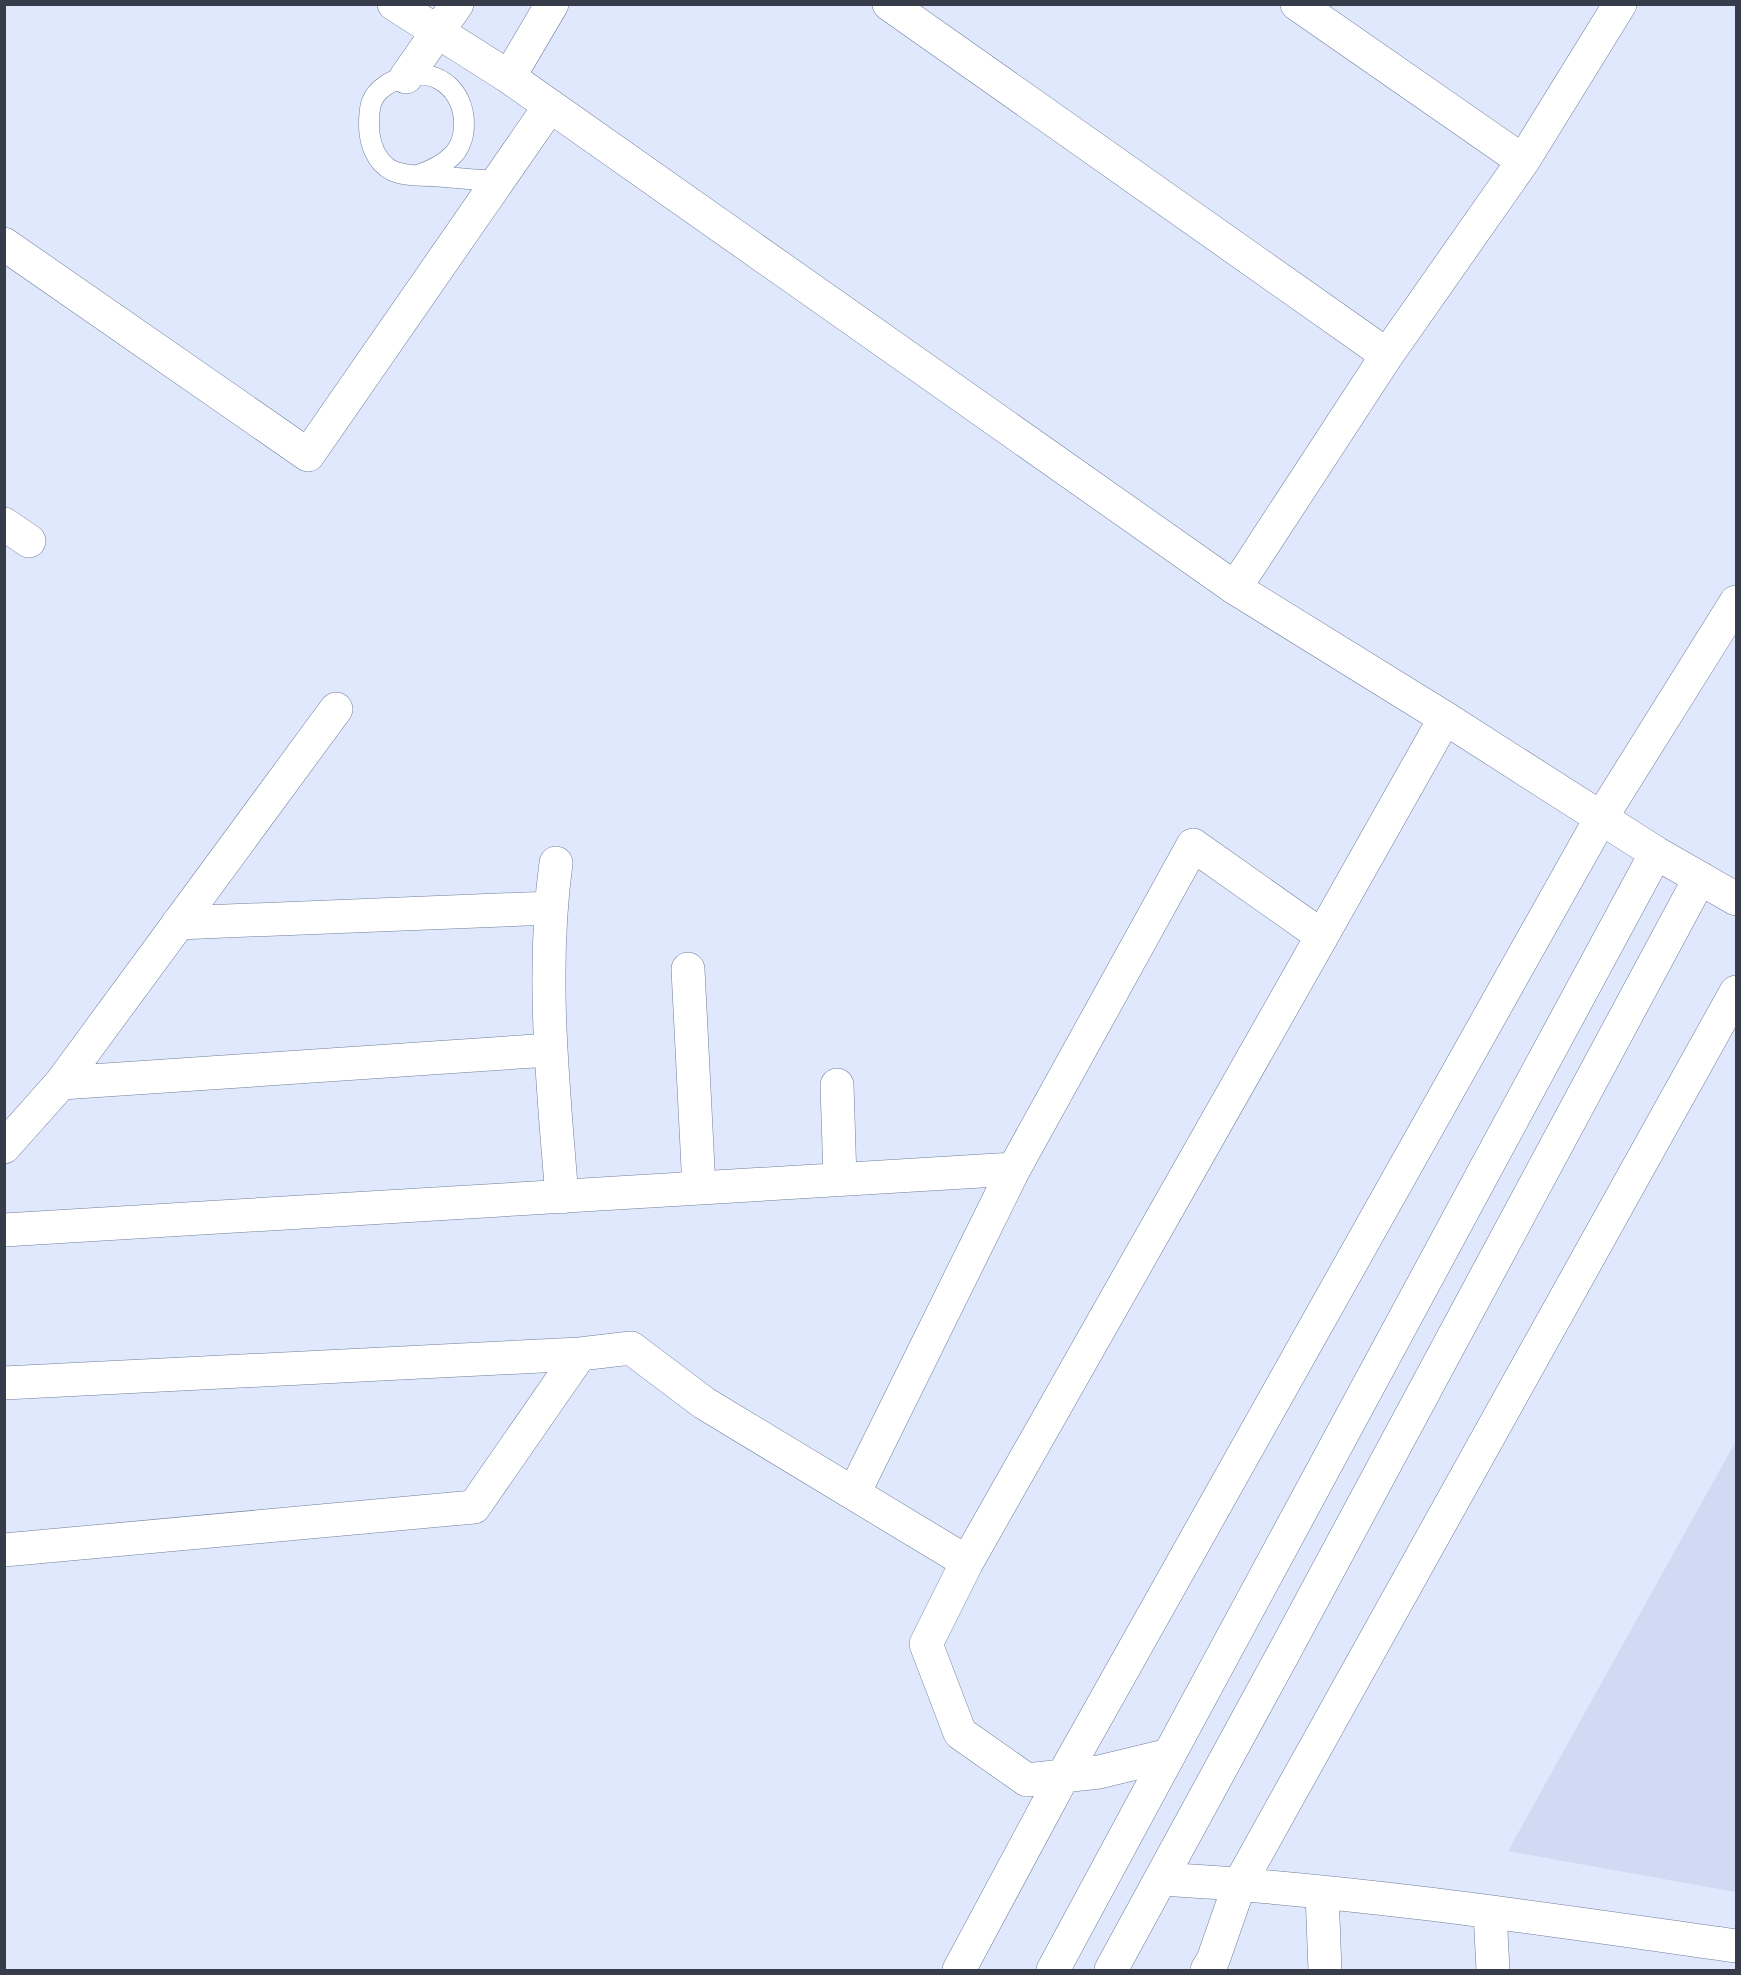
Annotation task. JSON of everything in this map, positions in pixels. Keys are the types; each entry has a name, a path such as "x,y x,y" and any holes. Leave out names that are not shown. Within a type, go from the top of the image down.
{"street":[{"path":"394,4 550,106 1235,588 1445,718 1656,853 1737,898"},
{"path":"406,77 457,4"},
{"path":"508,77 552,4"},
{"path":"889,4 1387,356"},
{"path":"1297,4 1523,161"},
{"path":"1235,588 1387,356 1523,161 1620,4"},
{"path":"4,244 308,455 550,106"},
{"path":"959,1971 1063,1776 1601,818 1737,602"},
{"path":"4,1147 61,1083 336,709"},
{"path":"1169,1755 1099,1772 1026,1780 960,1733 926,1644 967,1562 1445,718"},
{"path":"854,1493 1014,1169 1194,845 1322,936"},
{"path":"1053,1971 1656,853"},
{"path":"556,863 549,908 550,1050 562,1197"},
{"path":"1111,1971 1700,878"},
{"path":"178,923 549,908"},
{"path":"688,969 699,1188"},
{"path":"1207,1971 1240,1883 1737,992"},
{"path":"61,1083 550,1050"},
{"path":"837,1085 840,1180"},
{"path":"4,1230 1014,1169"},
{"path":"4,1383 580,1354 631,1348 704,1403 967,1562"},
{"path":"4,1550 474,1507 580,1354"},
{"path":"1161,1879 1240,1883 1490,1912 1737,1946"},
{"path":"1322,1893 1325,1971"},
{"path":"1490,1912 1493,1971"}],"lane":[{"path":"418,175 429,171 454,155 462,140 465,124 464,110 452,90 438,78 421,73 388,83 375,93 369,108 369,136 377,159 393,171 418,175 498,181"}],"shaded area":[{"path":"1736,1441 1736,1892 1508,1851"}]}
